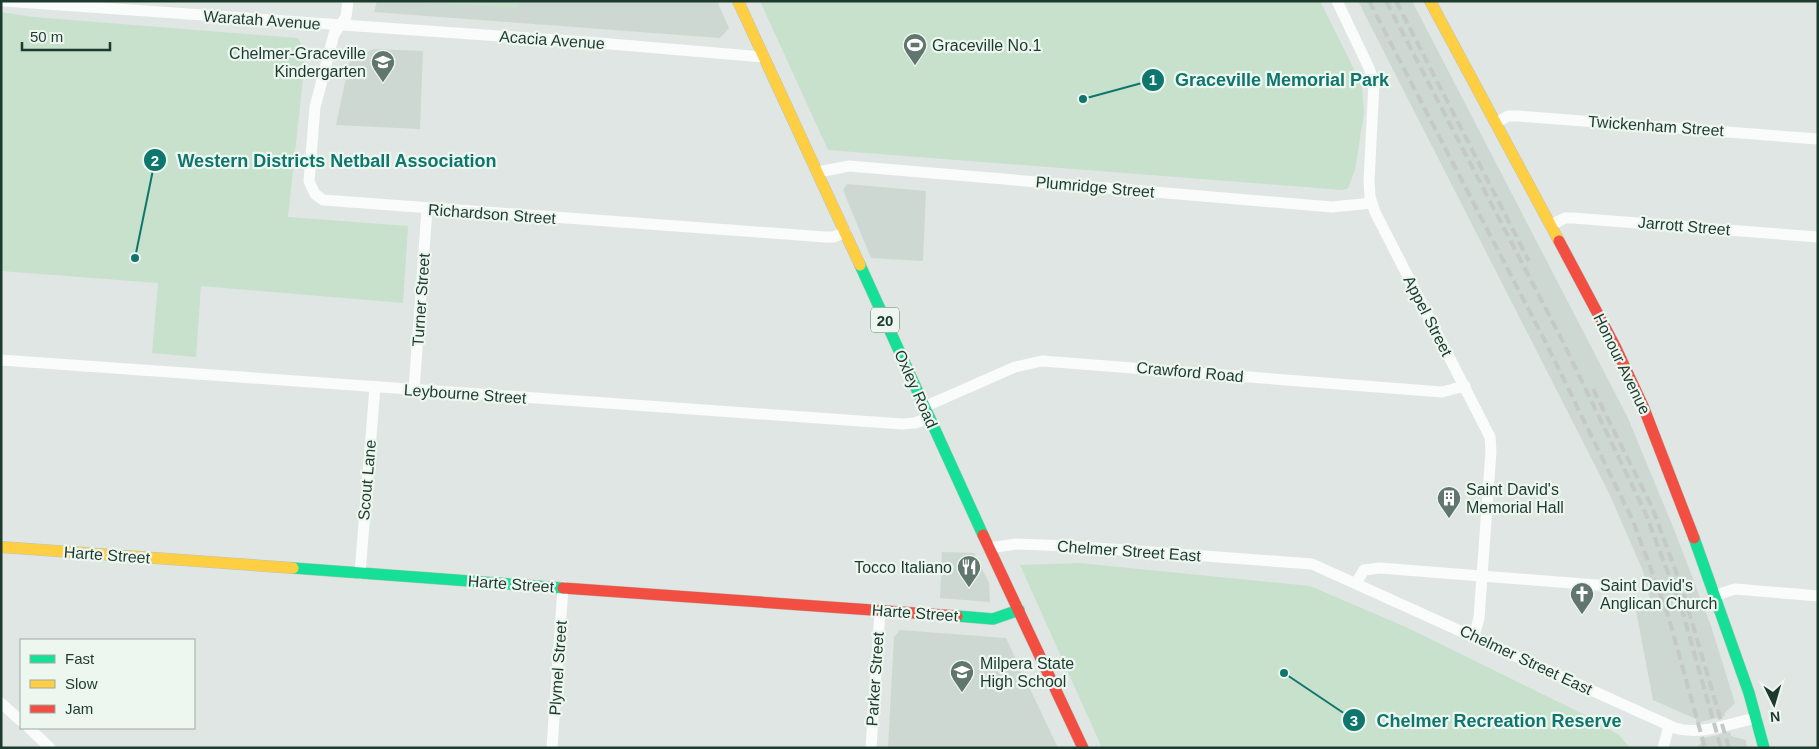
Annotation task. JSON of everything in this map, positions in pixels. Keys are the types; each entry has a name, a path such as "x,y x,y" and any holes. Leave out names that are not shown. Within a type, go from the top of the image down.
{"main road":[{"name":"Oxley Road","path":"738,1 846,232 988,548 1083,748"},
{"name":"Honour Avenue","path":"1430,1 1615,346 1643,406 1716,595 1764,748"},
{"name":"Harte Street","path":"1,547 998,619 1019,610"}],"street":[{"name":"Waratah Avenue","path":"4,1 340,25"},
{"path":"340,25 346,17 348,1"},
{"name":"Appel Street","path":"1337,1 1369,68 1374,83 1369,181 1372,203 1487,430 1491,445 1478,626 1474,636"},
{"name":"Acacia Avenue","path":"340,25 763,57"},
{"name":"Richardson Street","path":"340,25 334,34 315,107 309,176 312,190 319,198 332,202 427,210 825,238 834,237 846,232"},
{"name":"Twickenham Street","path":"1496,123 1508,116 1518,116 1818,139"},
{"name":"Plumridge Street","path":"818,172 849,166 1332,207 1372,203"},
{"name":"Turner Street","path":"414,390 427,210"},
{"name":"Jarrott Street","path":"1551,225 1565,218 1573,218 1818,237"},
{"name":"Leybourne Street","path":"1,360 902,424 915,423 926,413"},
{"name":"Crawford Road","path":"926,413 1015,367 1042,360 1442,392 1465,386"},
{"name":"Scout Lane","path":"360,573 375,387"},
{"name":"Chelmer Street East","path":"988,548 1028,544 1302,563 1322,567 1669,726 1693,732 1756,718"},
{"path":"1356,583 1362,571 1372,568 1622,587"},
{"name":"Plymel Street","path":"552,748 563,588"},
{"path":"1716,595 1735,589 1818,596"},
{"name":"Parker Street","path":"870,748 880,611"},
{"path":"1,703 20,720"},
{"path":"1662,748 1669,726"},
{"path":"29,729 50,748"}],"shaded area":[{"path":"377,1 717,1 729,28 720,38 374,12"},
{"path":"1358,1 1412,1 1628,418 1711,626 1735,703 1725,713 1725,716 1696,723 1696,719 1653,700 1634,600 1650,599 1643,571 1608,491"},
{"name":"Chelmer-Graceville Kindergarten","path":"374,49 423,51 420,129 336,125 350,59"},
{"path":"847,184 926,191 923,261 871,258 843,190"},
{"path":"942,552 974,553 989,583 990,602 940,598"},
{"name":"Milpera State High School","path":"900,630 1006,638 1058,748 888,748 894,637"},
{"path":"1730,732 1731,736 1746,740 1747,748 1696,748 1701,743 1700,739"}],"green space":[{"path":"396,1 521,1 517,8"},
{"path":"760,1 1320,1 1362,85 1364,113 1355,170 1348,188 1343,190 828,150"},
{"path":"1,12 33,17 298,38 303,48 304,69 288,217 408,226 403,303 201,286 196,357 152,353 158,283 1,271"},
{"path":"1079,563 1310,586 1408,628 1593,719 1619,735 1630,748 1102,748 1020,565"}],"railway":[{"path":"1369,1 1547,345 1633,521 1668,615 1705,748"},
{"path":"1386,1 1561,338 1645,512 1682,610 1721,748"},
{"path":"1396,1 1529,261"},
{"path":"1593,389 1652,507 1682,588 1729,748"}],"traffic: fast":[{"path":"860,265 983,535"},
{"path":"1694,538 1749,693 1764,748"},
{"path":"293,568 563,588"},
{"path":"957,616 993,619 1019,610"}],"traffic: slow":[{"path":"738,1 860,265"},
{"path":"1430,1 1559,241"},
{"path":"1,547 293,568"}],"traffic: jam":[{"path":"1559,241 1615,346 1643,406 1694,538"},
{"path":"983,535 1083,748"},
{"path":"563,588 957,616"}],"place":[{"name":"Graceville No.1","path":"915,66"},
{"name":"Chelmer-Graceville Kindergarten","path":"383,83"},
{"name":"Graceville Memorial Park","path":"1083,99"},
{"name":"Western Districts Netball Association","path":"135,258"},
{"name":"Saint David's Memorial Hall","path":"1449,519"},
{"name":"Tocco Italiano","path":"969,588"},
{"name":"Saint David's Anglican Church","path":"1582,615"},
{"name":"Chelmer Recreation Reserve","path":"1284,673"},
{"name":"Milpera State High School","path":"962,693"}]}
